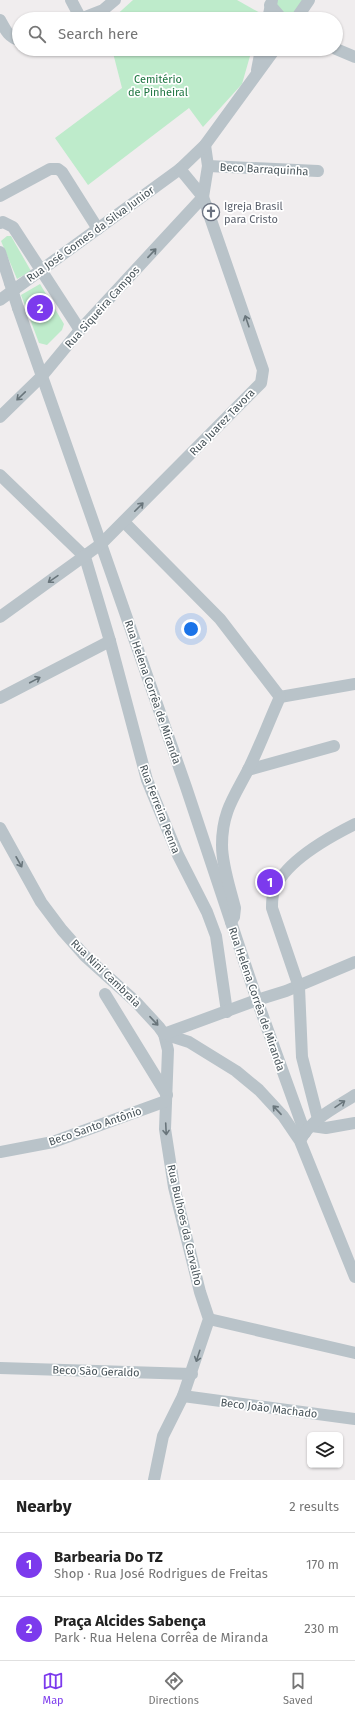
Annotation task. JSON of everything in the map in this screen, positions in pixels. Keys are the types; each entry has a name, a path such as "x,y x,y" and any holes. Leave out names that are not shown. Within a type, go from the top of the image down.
{"street":[{"path":"71,0 77,12"},
{"path":"98,12 103,10 115,0"},
{"path":"301,12 309,0"},
{"path":"269,12 271,2"},
{"path":"271,2 277,12"},
{"path":"0,20 7,33 12,37"},
{"path":"343,52 355,57"},
{"path":"256,75 260,56"},
{"path":"256,75 270,56"},
{"name":"Rua José Gomes da Silva Junior","path":"0,300 180,169 205,146 256,75"},
{"name":"Beco Barraquinha","path":"205,146 208,166 318,171"},
{"path":"203,197 208,166"},
{"path":"0,196 50,169 58,169 62,172 98,229"},
{"name":"Rua Juarez Tavora","path":"0,617 101,544 260,383 263,370 203,197 180,169"},
{"name":"Rua Siqueira Campos","path":"0,417 42,376 80,330 203,197"},
{"path":"0,223 3,222 12,227 80,330"},
{"name":"Rua Helena Corrêa de Miranda","path":"0,252 18,308 186,786 257,1000 309,1130 355,1277"},
{"path":"0,475 85,557"},
{"path":"124,522 220,619 280,697"},
{"name":"Rua Ferreira Penna","path":"85,557 110,641 147,780 178,856 207,912 216,936 227,1012"},
{"path":"0,698 110,641"},
{"path":"280,697 355,684"},
{"path":"231,922 234,917 235,908 222,852 223,834 228,807 248,770 280,697"},
{"path":"248,770 334,746"},
{"path":"309,1130 302,1057 299,987 272,908 272,896 276,885 287,870 301,856 339,832 355,824"},
{"name":"Rua Nini Cambraia","path":"0,828 41,902 62,930 85,956 136,1002 164,1034"},
{"path":"164,1034 257,1000 299,987 355,962"},
{"path":"105,994 166,1098"},
{"path":"164,1034 189,1042 236,1071 259,1090 283,1116 309,1130 355,1123"},
{"name":"Rua Bulhoes da Carvalho","path":"164,1034 168,1050 165,1129 174,1187 200,1292 209,1319"},
{"path":"309,1130 355,1095"},
{"name":"Beco Santo Antônio","path":"0,1152 53,1142 166,1098"},
{"path":"154,1480 163,1436 192,1374 209,1319 355,1353"},
{"name":"Beco São Geraldo","path":"0,1368 192,1374"},
{"name":"Beco João Machado","path":"183,1396 355,1419"}],"green space":[{"path":"133,0 237,0 258,12 120,12"},
{"path":"275,0 303,0 295,12 281,12"},
{"name":"Cemitério de Pinheiral","path":"114,56 250,56 242,84 203,127 189,108 88,185 55,138 122,88"},
{"path":"7,236 11,236 31,271 17,279 1,241"},
{"path":"40,284 64,324 62,330 47,345 39,343 21,295"}],"place":[{"name":"Igreja Brasil para Cristo","path":"211,212"},
{"name":"Praça Alcides Sabença","path":"40,308"},
{"name":"Barbearia Do TZ","path":"270,882"}]}
